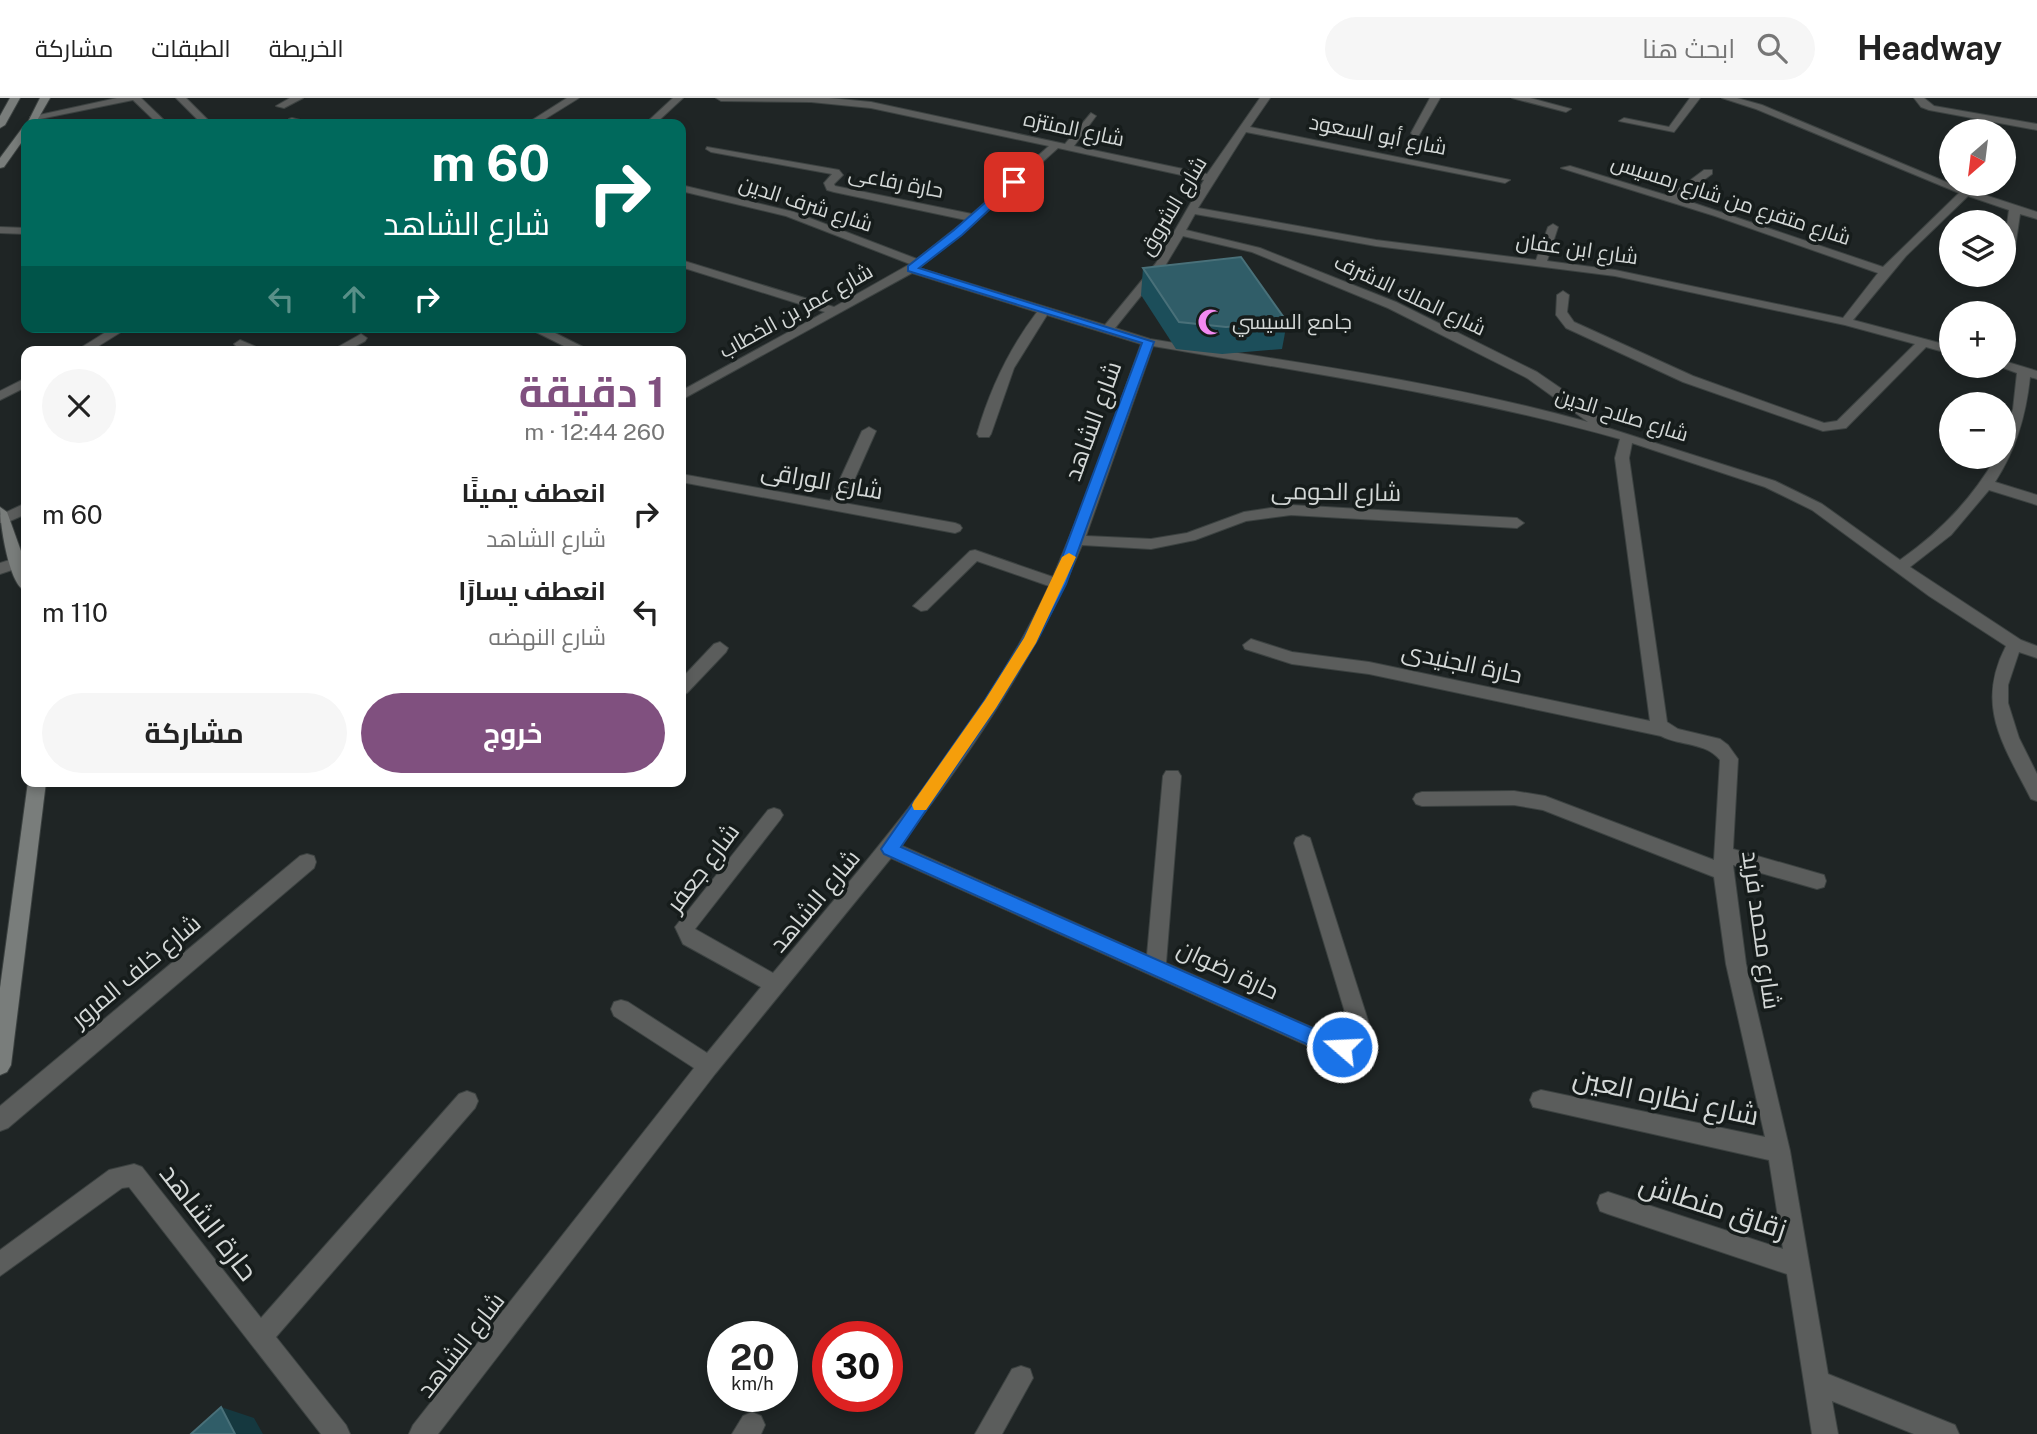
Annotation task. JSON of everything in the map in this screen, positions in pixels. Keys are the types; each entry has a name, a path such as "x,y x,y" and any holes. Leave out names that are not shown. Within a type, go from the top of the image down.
{"street":[{"path":"0,125 15,98"},
{"path":"34,119 46,98"},
{"path":"37,119 131,98"},
{"path":"136,98 158,119"},
{"path":"181,98 203,119"},
{"path":"281,106 298,98"},
{"path":"539,119 574,98"},
{"path":"655,119 678,98"},
{"name":"شارع المنتزه","path":"721,98 874,102 1060,148 1210,178"},
{"name":"شارع الشروق","path":"1108,329 1161,264 1210,178 1265,98"},
{"path":"1416,133 1435,98"},
{"path":"1517,98 1566,109"},
{"path":"1624,121 1671,130 1695,98"},
{"path":"1727,98 1762,102 1939,180"},
{"path":"1920,98 1924,105 1932,108 2037,127"},
{"name":"شارع عمر بن الخطاب","path":"686,393 914,266 1060,148 1091,116"},
{"name":"شارع أبو السعود","path":"1244,129 1505,180"},
{"path":"0,165 21,136"},
{"name":"حارة رفاعى","path":"711,149 835,172 838,175 829,183 831,188 974,218"},
{"name":"شارع متفرع من شارع رمسيس","path":"1566,168 1671,199 1884,271"},
{"path":"1671,199 1708,172"},
{"name":"شارع شرف الدين","path":"686,189 790,214 914,266 1045,310"},
{"path":"1846,322 1884,271 1962,196"},
{"path":"1978,196 2037,216"},
{"name":"شارع ابن عفان","path":"1193,210 1376,243 1652,280 1846,322 1939,346"},
{"path":"1540,264 1553,227"},
{"path":"0,230 21,232"},
{"name":"شارع الملك الاشرف","path":"1181,232 1256,250 1392,305 1532,376 1583,410 1605,430"},
{"path":"686,266 835,311"},
{"path":"1563,295 1560,312 1562,319 1570,325 1688,379 1823,427 1841,425 1924,342"},
{"path":"984,434 993,399 1006,367 1023,338 1045,310"},
{"name":"شارع صلاح الدين","path":"1045,310 1149,342 1542,413 1627,436 1770,484 1817,507 1900,567 2015,644 2037,652"},
{"path":"90,346 113,333"},
{"path":"545,333 574,346"},
{"path":"346,346 361,338"},
{"name":"شارع الشاهد","path":"422,1434 709,1066 890,849 991,704 1059,584 1149,342"},
{"path":"240,344 244,346"},
{"path":"2016,421 2030,373"},
{"path":"0,396 21,385"},
{"path":"835,506 869,431"},
{"path":"1627,436 1622,458 1659,724 1663,730"},
{"path":"1900,567 1933,544 1964,516 1997,469"},
{"name":"شارع الوراقى","path":"686,479 955,528"},
{"path":"1988,485 2037,500"},
{"path":"21,510 2,516 21,569"},
{"name":"شارع الحومى","path":"1076,540 1151,544 1190,537 1244,517 1291,510 1517,523"},
{"path":"921,606 975,555 1059,584"},
{"path":"0,569 19,562"},
{"path":"2015,644 2000,673 1998,710 2011,742 2032,773 2037,794"},
{"name":"حارة الجنيدى","path":"1251,645 1292,658 1369,668 1663,730"},
{"path":"686,684 720,648"},
{"name":"شارع محمد فريد","path":"1663,730 1714,743 1724,750 1729,759 1722,863 1736,964 1779,1151 1825,1434"},
{"path":"1156,966 1172,776"},
{"path":"0,1065 36,787"},
{"path":"1422,799 1514,798 1545,803 1722,863 1817,881"},
{"name":"شارع جعفر","path":"775,815 685,927 685,934 776,985"},
{"name":"حارة رضوان","path":"890,849 1326,1044 1342,1047 1354,1042 1361,1030 1303,843"},
{"name":"شارع خلف المرور","path":"0,1120 307,862"},
{"path":"621,1009 709,1066"},
{"name":"شارع نظاره العين","path":"1541,1100 1779,1151"},
{"path":"261,1336 467,1101"},
{"name":"حارة الشاهد","path":"0,1264 117,1178 134,1175 337,1434"},
{"name":"زقاق منطاش","path":"1608,1203 1799,1266"},
{"path":"988,1434 1021,1378"},
{"path":"1818,1382 1946,1434"}],"building":[{"path":"1241,257 1287,322 1226,327 1179,322 1143,268"},
{"path":"221,1407 235,1434 191,1434"}],"slow traffic":[{"path":"920,805 991,704 1030,639 1059,584 1069,557"}],"place":[{"name":"جامع السيسي","path":"1211,322"}],"route":[{"path":"1014,182 911,269 1149,342 1059,584 991,704 890,849 1326,1044 1342,1047"}]}
